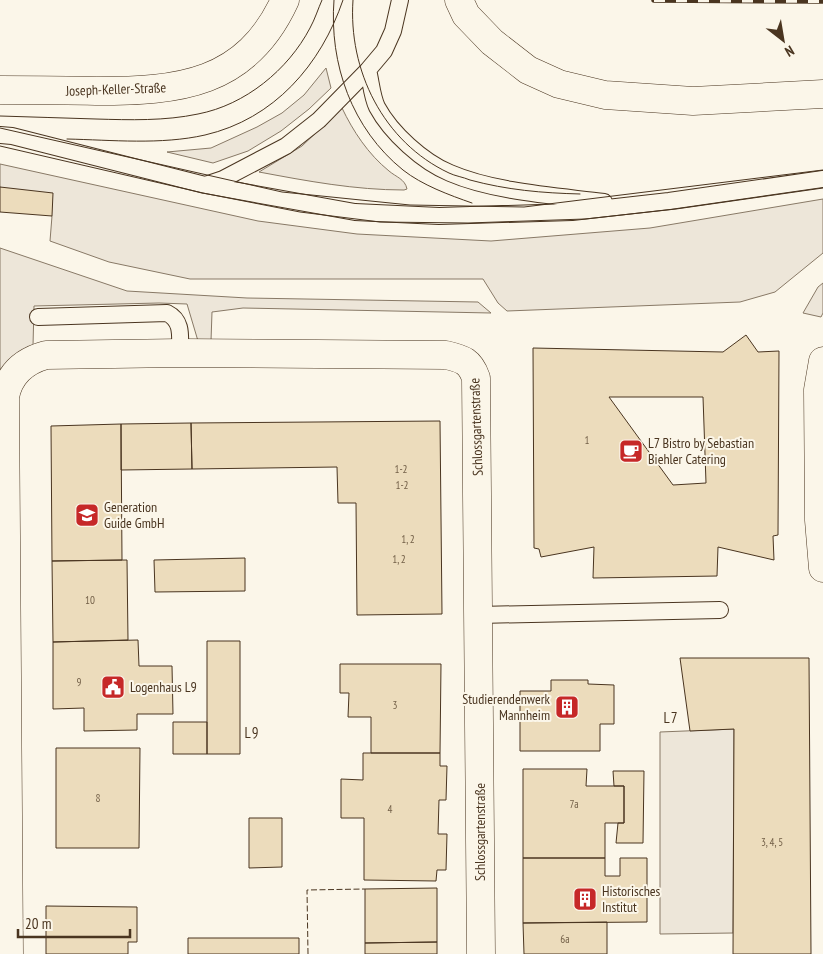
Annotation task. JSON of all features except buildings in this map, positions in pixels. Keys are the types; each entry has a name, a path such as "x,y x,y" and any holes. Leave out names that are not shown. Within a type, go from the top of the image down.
{"main road":[{"name":"Joseph-Keller-Straße","path":"0,90 127,91 161,89 191,84 224,70 247,53 270,29 284,0"},
{"path":"459,0 466,15 492,42 528,70 559,84 605,95 693,102 823,94"},
{"name":"Schlossgartenstraße","path":"3,402 11,378 26,363 46,355 180,353 446,355 462,359 469,364 476,378 481,954"},
{"path":"823,361 818,390 823,568"},
{"path":"3,402 9,954"}],"lane":[{"path":"205,185 223,179 261,160 302,135 319,120 368,70 384,50 393,31 400,0"},
{"path":"368,70 376,107 396,133 420,156 449,173 487,185 631,206"},
{"path":"0,136 12,136 205,185 354,212 430,216 572,212 631,206 823,179"},
{"path":"38,317 166,312 175,317 179,327 180,353"},
{"path":"479,615 720,610"}],"shaded area":[{"path":"326,68 331,88 309,109 281,131 248,151 213,163 167,152 211,148 257,127 282,113 304,95"},
{"path":"342,108 356,134 368,150 381,164 402,180 407,189 386,190 349,187 259,172 302,146"},
{"path":"0,164 258,221 357,234 491,241 650,228 823,199 823,253 775,292 740,302 507,311 498,303 483,279 190,279 109,262 50,241 52,216 0,187"},
{"path":"0,248 127,291 247,298 478,302 491,313 243,308 212,312 211,341 198,341 187,304 34,306 33,346 5,369 0,369"},
{"path":"823,283 823,313 821,317 803,313 818,287"},
{"path":"734,729 733,933 660,934 660,732"}],"tram line":[{"path":"0,116 147,120 198,114 232,103 263,83 290,58 312,25 322,0"},
{"path":"334,0 333,24 340,71 357,115 370,135 385,154 410,175 436,189 472,203"},
{"path":"67,139 136,141 188,138 230,127 253,116 292,86 308,67 334,24 343,0"},
{"path":"353,0 353,26 357,52 364,77 374,101 388,123 405,143 426,160 449,173 470,180 525,190 580,194"},
{"path":"0,128 282,192 410,205 524,207 823,170"},
{"path":"0,146 203,193 300,212 380,222 468,223 585,219 676,209 823,188"}],"railway":[{"path":"654,0 823,1"}],"fence":[{"path":"308,954 307,890 365,889"}],"place":[{"name":"L7 Bistro by Sebastian Biehler Catering","path":"631,451"},
{"name":"Generation Guide GmbH","path":"87,515"},
{"name":"Logenhaus L9","path":"113,687"},
{"name":"Studierendenwerk Mannheim","path":"567,707"},
{"name":"Historisches Institut","path":"585,899"}],"district":[{"name":"L7","path":"671,718"},
{"name":"L9","path":"252,733"}]}
